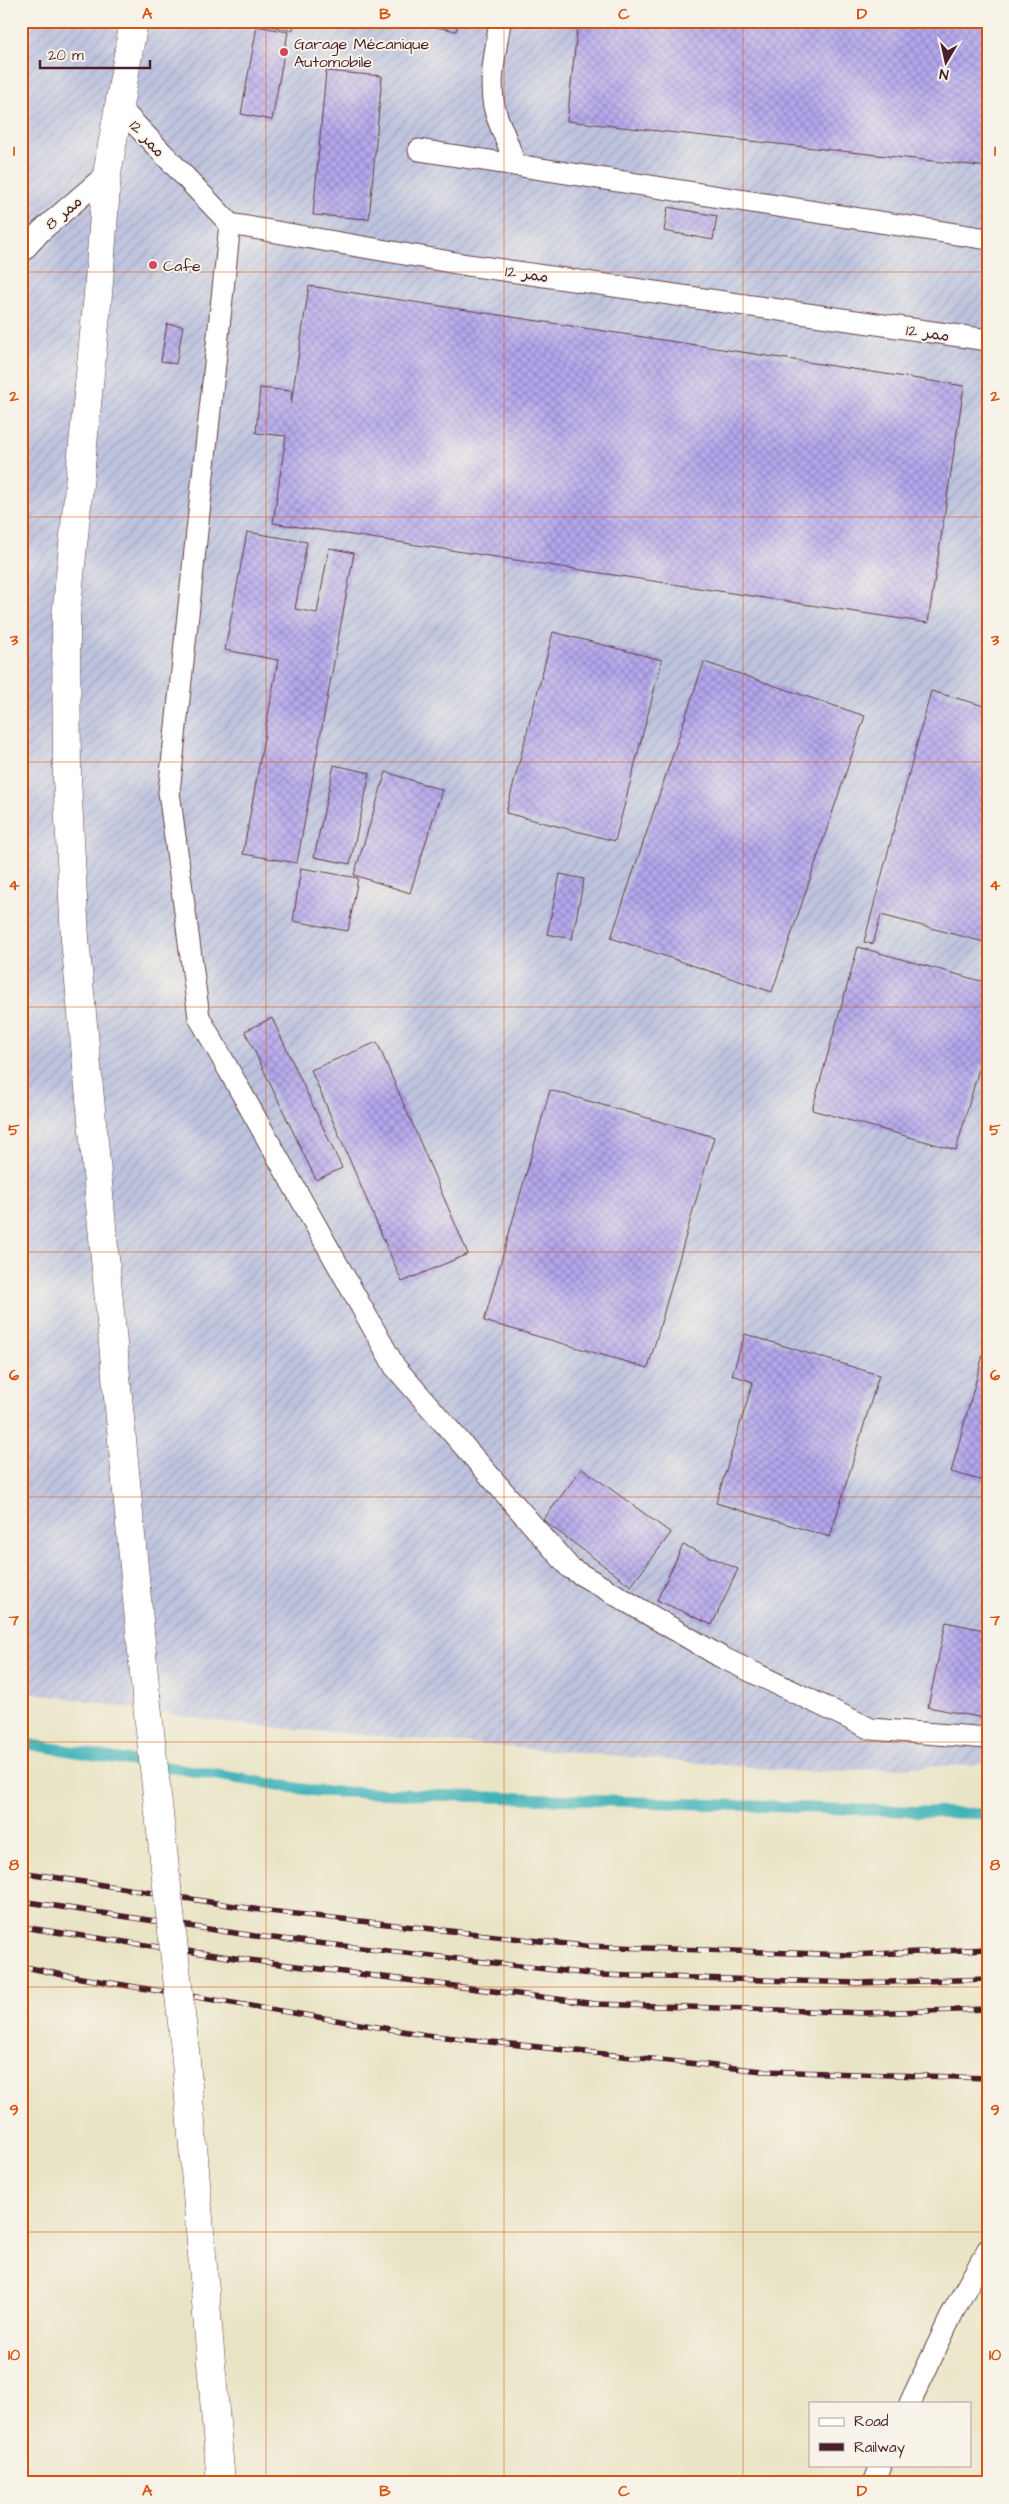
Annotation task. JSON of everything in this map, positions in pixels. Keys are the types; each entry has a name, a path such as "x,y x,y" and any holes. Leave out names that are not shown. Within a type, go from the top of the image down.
{"main road":[{"path":"134,21 117,105 107,174 98,294 66,616 66,778 75,939 146,1695 185,2050 221,2483"}],"lane":[{"path":"500,21 493,77 493,101 496,114 512,151 514,166"},
{"name":"ممر 12","path":"117,105 230,224 468,265 988,340"},
{"path":"419,150 988,239"},
{"name":"ممر 8","path":"21,253 40,231 107,174"},
{"path":"230,224 168,792 199,1017 394,1366 570,1568 721,1656 871,1729 988,1738"},
{"path":"910,2402 955,2308 988,2249"},
{"path":"874,2483 881,2466"}],"shaded area":[{"path":"21,21 988,21 988,1764 808,1772 234,1724 21,1691"}],"building":[{"path":"247,21 294,21 293,31"},
{"path":"409,21 458,21 456,31"},
{"path":"578,21 988,21 988,167 567,121"},
{"path":"257,26 288,32 272,120 241,114"},
{"path":"326,71 382,76 369,219 313,215"},
{"path":"668,207 717,216 713,240 664,231"},
{"path":"309,286 964,386 928,623 273,523 286,436 256,433 260,388 292,391 291,404"},
{"path":"167,324 183,326 176,364 161,361"},
{"path":"247,532 307,542 295,609 317,613 329,548 354,553 297,863 243,854 278,660 225,650"},
{"path":"553,632 662,660 615,841 506,813"},
{"path":"704,662 865,716 772,992 611,938"},
{"path":"931,691 988,707 988,943 881,915 873,944 864,942"},
{"path":"334,765 370,773 350,864 314,857"},
{"path":"386,772 442,790 410,893 354,875"},
{"path":"301,868 358,878 348,931 293,921"},
{"path":"560,874 584,879 572,939 547,934"},
{"path":"858,947 988,983 988,1067 980,1065 956,1150 812,1110"},
{"path":"272,1018 342,1168 316,1180 245,1031"},
{"path":"377,1042 468,1254 402,1282 311,1070"},
{"path":"550,1090 714,1137 648,1368 484,1321"},
{"path":"745,1334 879,1375 830,1537 716,1503 753,1382 732,1375"},
{"path":"988,1340 988,1482 951,1472"},
{"path":"582,1468 671,1533 631,1586 543,1520"},
{"path":"683,1545 738,1569 712,1625 657,1600"},
{"path":"946,1622 988,1631 988,1719 928,1707"}],"waterway":[{"path":"21,1743 315,1791 988,1814"}],"railway":[{"path":"21,1872 260,1910 585,1946 850,1955 988,1949"},
{"path":"21,1901 255,1936 599,1975 858,1983 988,1979"},
{"path":"21,1927 249,1960 596,2004 865,2013 988,2009"},
{"path":"21,1966 63,1975 426,2035 763,2071 988,2078"}],"place":[{"name":"Garage Mécanique Automobile","path":"284,52"},
{"name":"Cafe","path":"153,265"}]}
